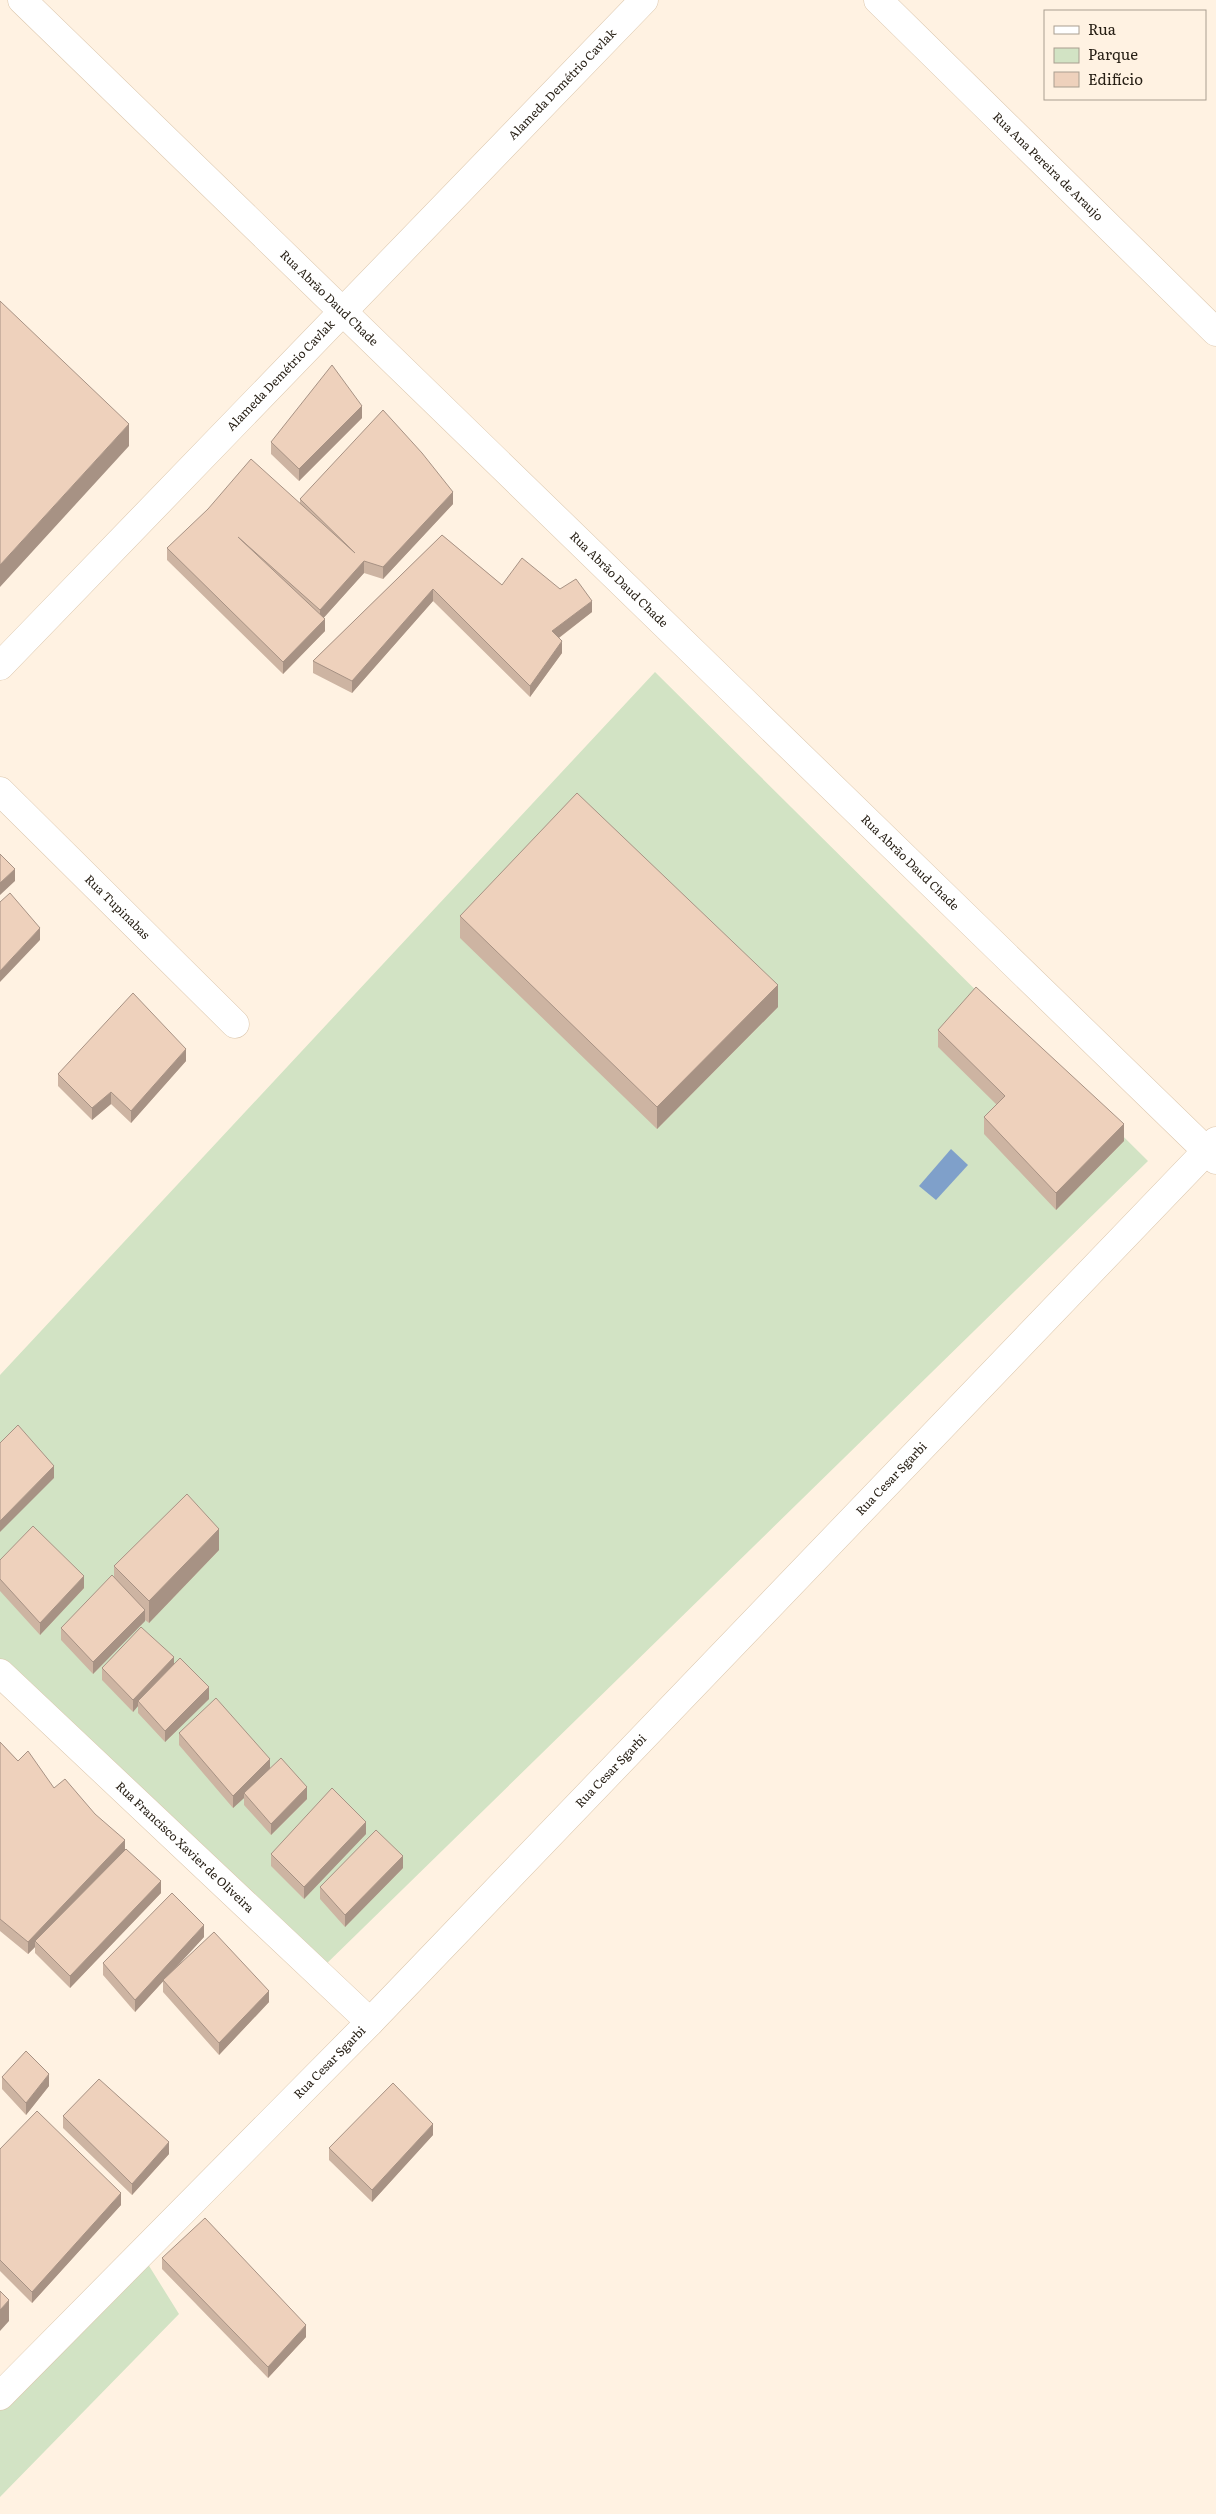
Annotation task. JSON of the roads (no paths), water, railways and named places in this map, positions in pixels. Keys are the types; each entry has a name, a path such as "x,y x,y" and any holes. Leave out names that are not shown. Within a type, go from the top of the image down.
{"street":[{"name":"Rua Abrão Daud Chade","path":"22,0 1213,1150"},
{"name":"Alameda Demétrio Cavlak","path":"0,666 644,0"},
{"name":"Rua Ana Pereira de Araujo","path":"878,0 1216,332"},
{"name":"Rua Tupinabas","path":"0,790 234,1024"},
{"name":"Rua Cesar Sgarbi","path":"0,2396 370,2022 1213,1150"},
{"name":"Rua Francisco Xavier de Oliveira","path":"0,1672 370,2022"}],"water":[{"path":"951,1149 968,1165 936,1200 919,1186"}]}
